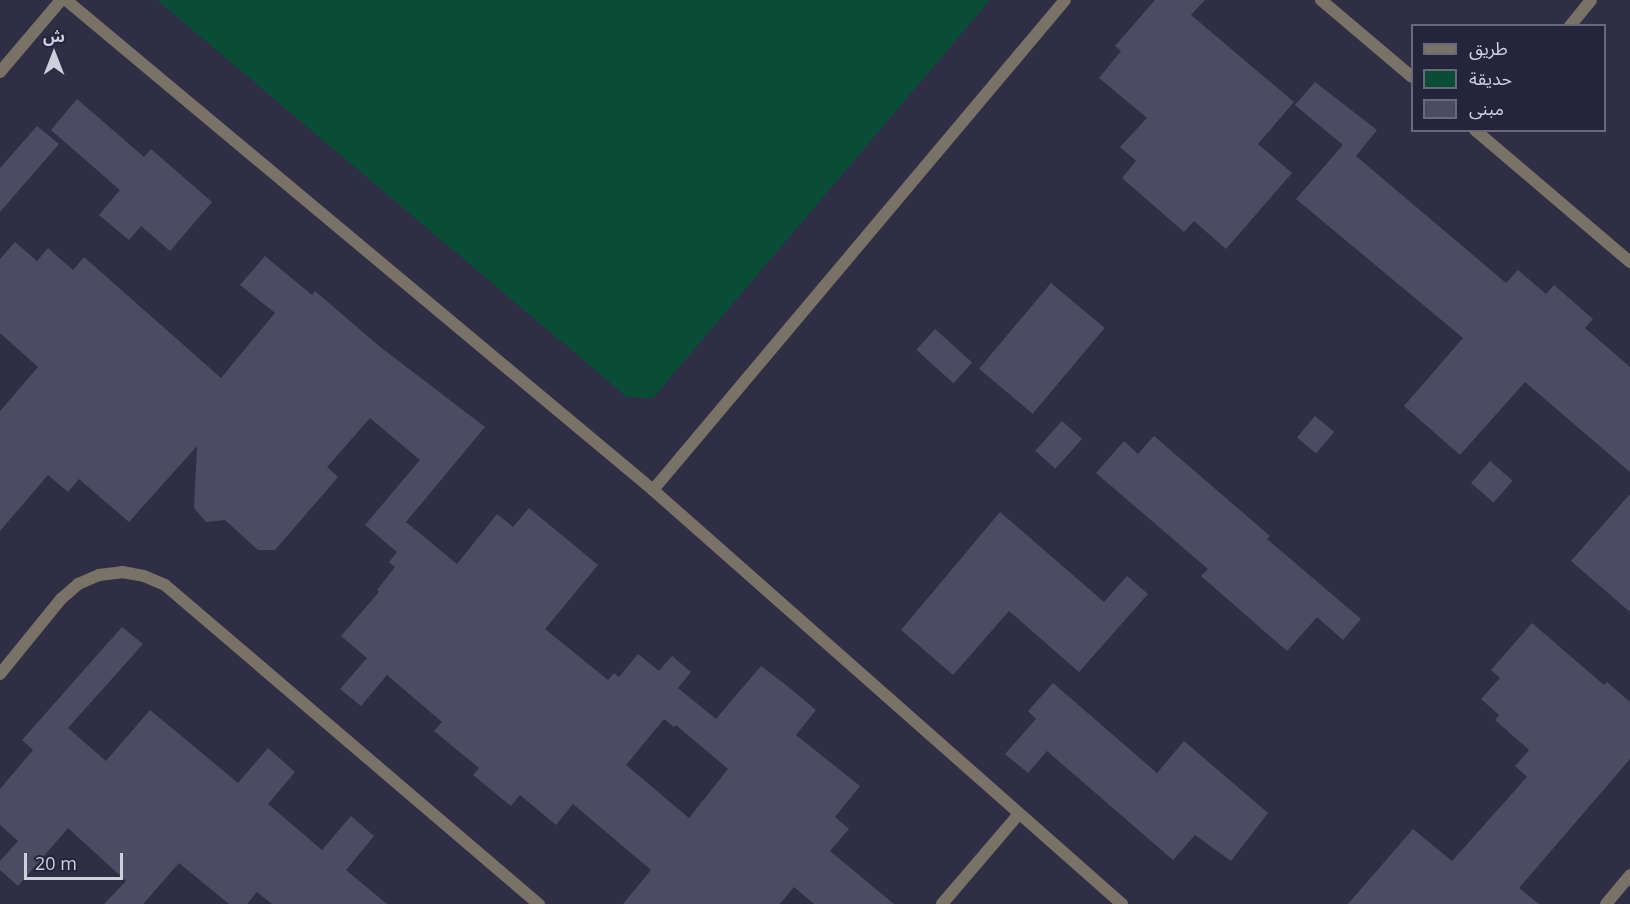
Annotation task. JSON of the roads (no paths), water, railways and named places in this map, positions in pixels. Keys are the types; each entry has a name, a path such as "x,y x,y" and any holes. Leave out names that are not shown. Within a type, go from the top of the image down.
{"street":[{"path":"0,72 63,0 652,490 1122,904"},
{"path":"652,490 1065,0"},
{"path":"1321,0 1411,75"},
{"path":"1572,24 1591,0"},
{"path":"1479,132 1630,262"},
{"path":"0,674 61,599 78,584 99,575 122,572 144,576 165,585 539,904"},
{"path":"942,904 1019,814"},
{"path":"1606,904 1630,875"}]}
